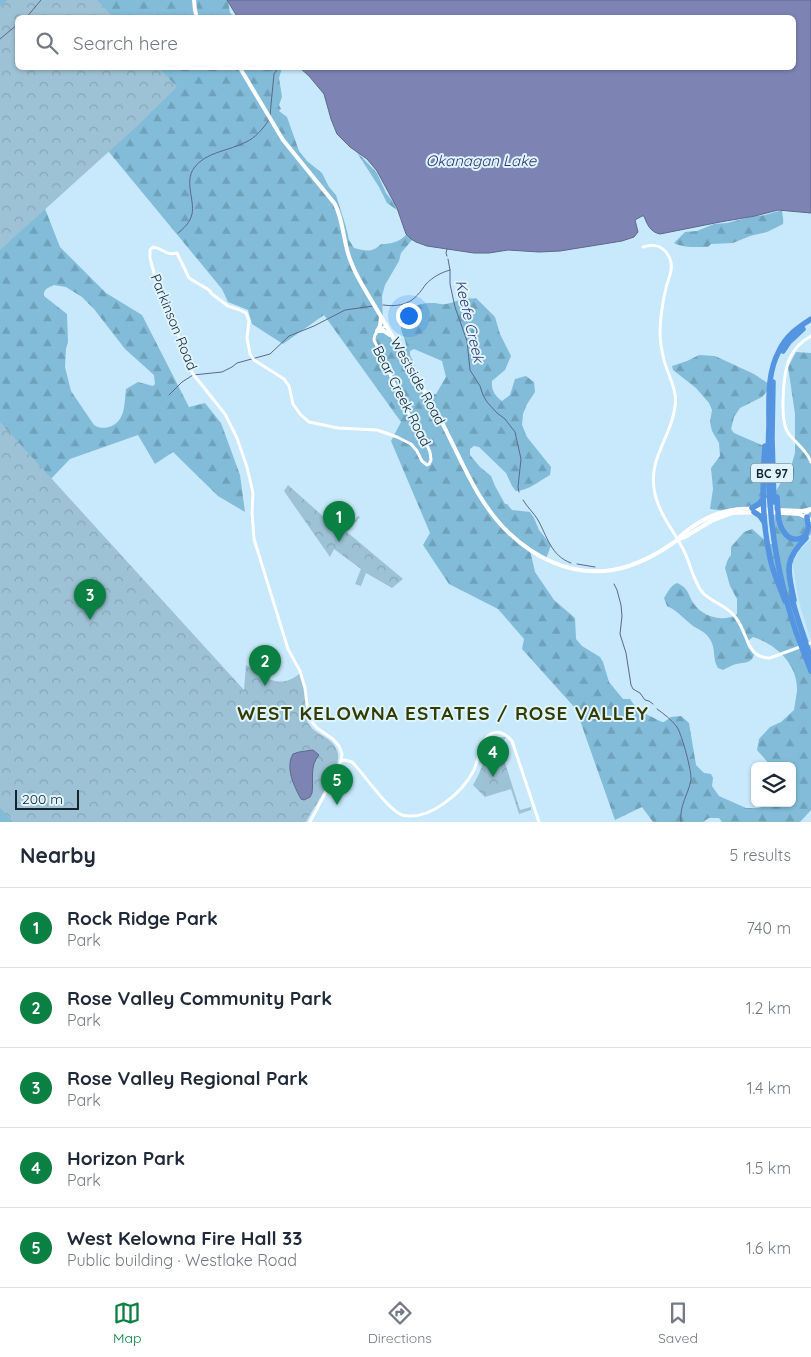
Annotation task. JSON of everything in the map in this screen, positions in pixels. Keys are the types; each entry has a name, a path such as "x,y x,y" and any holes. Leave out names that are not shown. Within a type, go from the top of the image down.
{"highway":[{"name":"BC 97","path":"811,319 793,331 784,341 778,352 770,378 772,480 775,516 785,578 811,671"},
{"name":"BC 97","path":"811,324 799,331 784,349 774,378 771,395 769,487 782,578 796,631 805,645 811,660"},
{"path":"771,395 764,454 765,526 773,571 796,631"},
{"path":"771,395 778,514 783,531 790,539 797,540 807,531 808,518"},
{"path":"764,497 753,510 762,518 765,526"},
{"path":"795,612 789,565 795,549 809,534 811,525"}],"main road":[{"path":"194,0 196,15"},
{"name":"Westside Road","path":"241,70 282,140 335,204 340,215 350,261 441,422 483,501 508,532 530,550 569,568 591,571 617,570 646,560 684,533 717,514 736,509 766,510 799,514 808,518"},
{"path":"377,331 380,326 381,317"},
{"path":"377,331 384,331 394,338"},
{"path":"808,518 806,513 810,509"},
{"name":"Westside Road","path":"782,512 810,509"}],"street":[{"path":"643,247 651,244 660,247 666,252 671,261 660,334 664,359 675,390 676,403 657,458 654,479 659,507 685,553 698,586 708,597 726,608 736,617 754,653 763,658 770,658 805,645"},
{"name":"Parkinson Road","path":"178,253 167,254 153,247 150,250 150,258 157,285 166,310 174,322 193,374 225,414 237,438 245,460 253,494 254,539 288,649 300,672 305,688 308,712 311,721 317,728 333,739 339,746 342,754 341,761"},
{"name":"Bear Creek Road","path":"178,253 189,278 209,290 228,306 246,313 250,321 247,338 250,354 254,360 284,379 289,386 293,404 309,422 338,428 377,430 397,437 411,444 422,461 427,465 431,460 430,452 407,411 374,340 374,335 377,331 386,326"},
{"path":"811,336 806,338 797,348 787,365 783,413 784,423 788,432 806,451 811,462"},
{"path":"310,822 341,761 345,760 352,762 396,812 410,817 429,814 446,803 463,786 478,761 485,739 492,733 498,732 503,733 512,741 539,822"}],"shaded area":[{"path":"811,539 810,638 799,602 793,561 800,550"}],"green space":[{"path":"0,0 228,0 230,13 232,15 15,15 15,70 281,70 279,78 282,97 279,105 281,109 279,111 287,117 299,151 307,161 322,173 329,187 336,195 349,240 354,248 372,250 381,244 398,241 407,234 412,240 401,253 399,261 385,285 382,296 383,323 387,331 401,345 406,347 401,324 405,314 413,307 423,304 444,304 462,299 476,298 495,317 500,334 511,356 505,370 492,381 495,395 502,401 510,395 515,379 526,376 534,382 535,392 523,414 522,425 527,437 551,467 550,475 529,488 516,491 506,473 479,447 474,446 470,449 470,455 491,476 505,504 512,510 530,512 539,530 551,545 546,559 530,550 535,572 554,600 575,618 576,639 582,646 600,657 609,682 623,699 630,699 640,710 662,722 671,717 681,716 689,723 696,765 704,773 711,774 713,778 712,786 719,796 746,808 796,807 796,762 768,762 757,750 759,739 770,727 781,722 794,710 797,691 794,672 784,656 777,650 762,640 753,637 746,642 754,655 751,660 734,664 723,670 718,668 709,638 667,606 664,598 671,587 677,583 686,590 698,609 708,615 726,618 737,614 737,599 730,586 725,568 731,555 731,547 744,532 752,529 769,544 772,544 774,541 775,493 790,470 795,453 795,414 788,367 796,352 811,353 811,534 797,549 792,560 791,572 798,613 811,647 811,810 800,822 722,822 719,818 709,818 703,822 653,822 642,807 615,820 576,709 522,649 524,639 498,609 449,584 423,545 430,533 391,441 401,422 324,315 283,344 252,324 248,310 228,302 222,289 104,146 42,201 60,247 106,293 142,315 189,407 205,403 221,423 240,475 245,512 218,496 173,452 155,464 138,435 70,459 48,482 306,822 0,822","holes":["54,285 66,287 82,297 94,309 125,349 154,375 155,384 153,386 138,382 126,389 124,407 119,420 113,426 105,428 94,425 71,391 65,367 68,342 67,314 44,296 44,294 45,290","414,349 442,361 446,377 436,394 428,396 422,391 410,351"]},
{"path":"7,0 97,0 111,15 15,15 15,70 161,70 177,87 135,128 0,250 0,7"},
{"path":"356,151 377,173 386,193 397,210 387,203"},
{"path":"782,210 783,224 767,232 733,243 711,244 708,247 699,247 674,243 685,232 697,231 714,224 727,223"},
{"path":"699,355 715,356 754,374 769,384 769,389 762,397 740,408 734,417 731,429 734,433 773,450 771,494 756,507 740,513 710,509 713,489 711,468 720,456 719,443 712,431 710,422 712,410 709,403 696,388 673,370 672,366"},
{"path":"0,422 244,690 246,665 266,678 279,682 293,678 300,673 306,697 308,723 314,730 328,739 338,752 338,760 333,774 306,822 13,822 0,808"},
{"path":"288,485 343,534 358,516 360,517 347,532 403,579 392,588 366,573 361,586 355,584 361,569 334,549 330,557 284,491"},
{"path":"499,737 506,737 500,747 520,810 531,807 531,810 519,814 511,789 485,797 473,785 490,744"}],"water":[{"name":"Okanagan Lake","path":"227,0 811,0 811,213 778,210 660,234 651,230 644,216 642,216 635,220 638,232 634,237 622,241 560,251 508,250 474,253 427,246 416,242 406,234 397,208 377,171 367,159 350,147 337,134 324,94 302,70 796,70 796,15 236,15"},
{"path":"313,750 319,755 313,768 312,793 310,797 304,800 301,799 293,783 290,771 291,759 293,754"}],"waterway":[{"path":"28,15 41,0"},
{"path":"0,39 15,26"},
{"path":"270,115 274,74 277,70"},
{"path":"178,233 188,223 192,214 190,179 194,168 204,158 249,140 268,121"},
{"name":"Keefe Creek","path":"447,249 447,256"},
{"name":"Keefe Creek","path":"448,259 450,284 455,307 467,341 470,370 487,402 505,419 515,432 521,459 519,492"},
{"path":"383,305 392,306 409,302 418,295 431,279 450,270"},
{"path":"169,395 182,382 193,375 222,372 237,363 270,354 289,336 345,310 373,306"},
{"name":"Keefe Creek","path":"523,500 538,520 554,551 564,560 571,563"},
{"name":"Keefe Creek","path":"577,564 595,567"},
{"name":"Keefe Creek","path":"614,584 621,605 620,634 626,653 631,685 645,700 653,704"},
{"name":"Keefe Creek","path":"657,709 677,727 691,776 690,785 682,806 681,822"}],"place":[{"name":"Rock Ridge Park","path":"339,542"},
{"name":"Rose Valley Regional Park","path":"90,620"},
{"name":"Rose Valley Community Park","path":"265,686"},
{"name":"Horizon Park","path":"493,777"},
{"name":"West Kelowna Fire Hall 33","path":"337,805"}],"district":[{"name":"WEST KELOWNA ESTATES / ROSE VALLEY","path":"443,713"}]}
